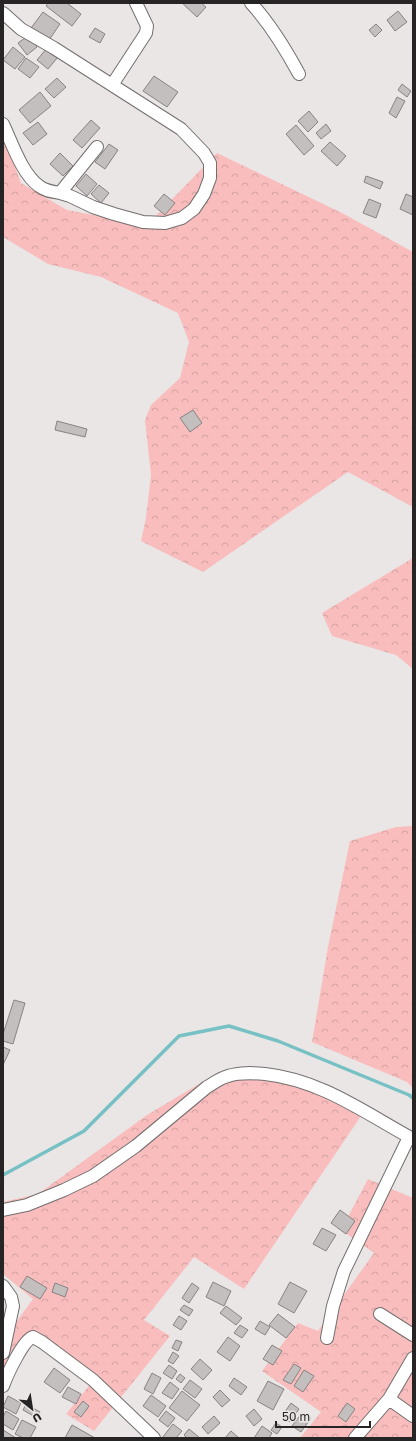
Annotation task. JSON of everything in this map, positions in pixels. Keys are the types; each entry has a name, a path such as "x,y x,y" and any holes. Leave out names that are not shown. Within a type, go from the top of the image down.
{"street":[{"path":"112,85 146,33 147,26 136,3"},
{"path":"251,3 264,17 284,46 299,74"},
{"path":"3,13 21,29 54,48 181,129 204,153 210,163 210,178 204,194 194,209 182,218 165,223 143,222 93,207 70,196 46,190 39,186 32,179 17,156 3,124"},
{"path":"60,193 97,147"},
{"path":"3,1210 27,1205 93,1176 136,1146 207,1087 219,1079 229,1075 258,1073 279,1076 326,1090 411,1138 344,1271 332,1306 327,1338"},
{"path":"3,1286 11,1297 13,1306 3,1353"},
{"path":"380,1314 413,1335"},
{"path":"4,1380 24,1344 30,1338 33,1338 42,1342 93,1380 154,1438"},
{"path":"355,1438 389,1399 413,1358"},
{"path":"389,1399 413,1416"}],"green space":[{"path":"3,135 21,183 67,210 147,225 217,153 342,213 413,252 413,507 348,472 203,572 141,541 146,518 151,475 145,420 151,405 180,378 189,342 178,313 101,277 48,264 3,237"},
{"path":"413,558 413,669 396,655 332,636 322,613"},
{"path":"413,826 413,1088 407,1082 312,1042 328,947 350,841 396,827"},
{"path":"245,1071 282,1074 365,1110 244,1289 194,1257 144,1320 170,1336 94,1431 66,1414 92,1382 33,1341 3,1392 3,1317 14,1325 33,1299 3,1274 3,1202 38,1194 147,1115 219,1072"},
{"path":"368,1179 413,1198 413,1438 300,1438 321,1412 262,1371 298,1323 318,1331 374,1253 341,1230"}],"building":[{"path":"48,3 67,3 81,14 72,26 46,6"},
{"path":"182,3 201,3 206,7 197,17"},
{"path":"398,11 407,22 395,31 387,20"},
{"path":"43,12 60,24 49,40 31,28"},
{"path":"376,24 382,30 375,37 369,30"},
{"path":"95,28 105,34 100,43 89,37"},
{"path":"29,35 37,47 27,55 18,43"},
{"path":"13,47 25,57 15,69 3,60"},
{"path":"47,48 58,57 48,69 37,60"},
{"path":"26,58 39,67 30,78 18,69"},
{"path":"154,76 178,92 167,107 143,91"},
{"path":"57,78 66,87 54,98 45,89"},
{"path":"402,84 411,91 407,97 398,90"},
{"path":"40,92 51,106 30,123 19,110"},
{"path":"397,97 405,101 396,118 389,113"},
{"path":"309,111 318,122 308,132 298,121"},
{"path":"91,120 100,128 82,148 73,140"},
{"path":"38,122 47,134 33,145 23,133"},
{"path":"326,124 331,131 321,139 316,133"},
{"path":"296,125 314,146 304,155 286,134"},
{"path":"330,142 346,156 337,166 321,151"},
{"path":"109,144 118,150 105,169 95,162"},
{"path":"60,153 73,166 63,176 50,164"},
{"path":"86,174 97,184 87,196 76,186"},
{"path":"366,176 383,182 380,189 364,182"},
{"path":"99,185 109,193 101,203 91,194"},
{"path":"164,194 175,203 165,215 154,206"},
{"path":"406,194 413,197 413,215 400,209"},
{"path":"369,199 381,204 376,218 363,213"},
{"path":"193,410 202,423 190,432 180,418"},
{"path":"57,421 87,429 85,437 55,430"},
{"path":"14,1000 25,1003 13,1044 3,1041 3,1034"},
{"path":"3,1047 10,1050 3,1065"},
{"path":"340,1210 355,1221 346,1234 331,1223"},
{"path":"322,1228 336,1235 326,1251 313,1244"},
{"path":"27,1276 47,1288 40,1299 20,1287"},
{"path":"213,1282 231,1291 224,1306 206,1297"},
{"path":"290,1282 307,1291 294,1313 278,1304"},
{"path":"55,1283 68,1288 65,1297 52,1292"},
{"path":"192,1283 199,1288 189,1303 182,1298"},
{"path":"184,1305 193,1310 189,1316 180,1310"},
{"path":"226,1306 242,1318 236,1325 220,1313"},
{"path":"278,1314 295,1327 286,1338 269,1325"},
{"path":"179,1316 187,1321 181,1330 173,1325"},
{"path":"260,1321 270,1327 265,1335 255,1329"},
{"path":"240,1325 248,1330 242,1338 234,1333"},
{"path":"228,1337 240,1346 230,1361 217,1352"},
{"path":"176,1340 182,1342 178,1351 172,1348"},
{"path":"272,1345 282,1351 273,1365 263,1359"},
{"path":"173,1352 179,1356 173,1364 168,1361"},
{"path":"200,1359 212,1370 203,1380 191,1369"},
{"path":"294,1364 301,1368 291,1384 283,1380"},
{"path":"169,1365 177,1371 172,1379 163,1373"},
{"path":"54,1368 70,1380 60,1393 44,1382"},
{"path":"304,1370 314,1376 303,1392 294,1386"},
{"path":"152,1373 161,1378 153,1394 144,1389"},
{"path":"180,1374 185,1378 181,1383 176,1379"},
{"path":"234,1378 247,1387 241,1395 229,1386"},
{"path":"190,1380 202,1389 195,1398 183,1389"},
{"path":"268,1381 284,1389 273,1410 257,1401"},
{"path":"170,1382 179,1389 172,1399 162,1393"},
{"path":"68,1387 81,1394 76,1404 62,1397"},
{"path":"220,1390 230,1400 222,1407 213,1397"},
{"path":"182,1391 200,1405 187,1421 169,1408"},
{"path":"151,1395 166,1406 158,1417 143,1406"},
{"path":"8,1396 21,1403 16,1414 3,1407"},
{"path":"83,1401 89,1406 81,1417 74,1412"},
{"path":"291,1403 299,1409 290,1422 282,1416"},
{"path":"347,1403 355,1409 346,1422 338,1416"},
{"path":"26,1404 40,1412 37,1418 23,1410"},
{"path":"254,1409 262,1419 254,1426 246,1416"},
{"path":"6,1411 19,1419 13,1430 3,1424 3,1417"},
{"path":"166,1411 175,1418 168,1427 159,1420"},
{"path":"302,1413 311,1418 301,1432 292,1426"},
{"path":"214,1416 220,1423 208,1434 202,1427"},
{"path":"22,1420 36,1427 30,1438 23,1438 15,1434"},
{"path":"276,1423 282,1427 277,1434 271,1430"},
{"path":"173,1424 182,1431 176,1438 162,1438"},
{"path":"72,1425 95,1438 65,1438"},
{"path":"262,1426 272,1433 269,1438 254,1438"},
{"path":"189,1429 200,1438 187,1438 184,1435"},
{"path":"3,1430 16,1438 3,1438"},
{"path":"231,1431 239,1438 225,1438"}],"waterway":[{"path":"3,1175 84,1131 179,1036 229,1026 278,1041 409,1095 413,1098"}]}
